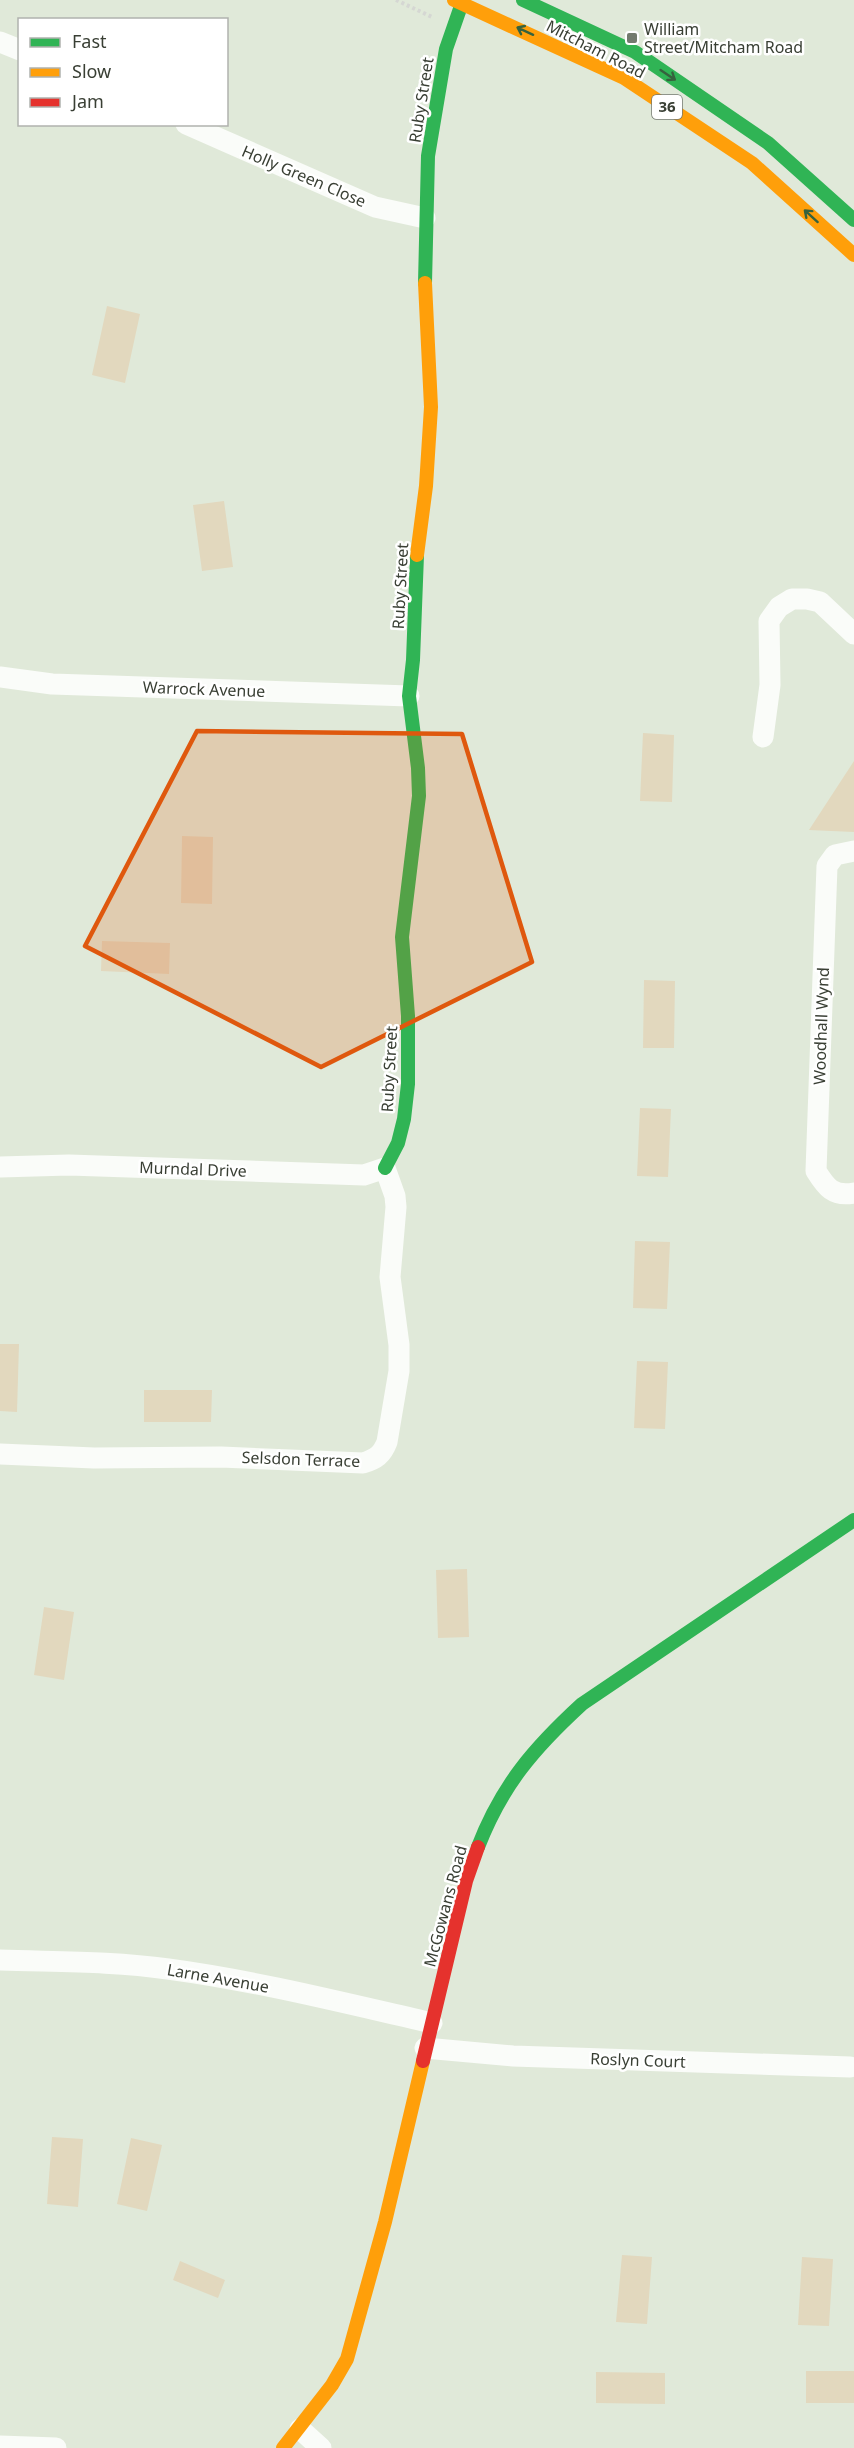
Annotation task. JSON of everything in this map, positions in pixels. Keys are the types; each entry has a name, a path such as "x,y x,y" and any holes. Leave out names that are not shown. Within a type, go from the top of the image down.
{"street":[{"name":"Mitcham Road","path":"523,0 635,52 768,143 854,219"},
{"name":"Ruby Street","path":"384,1168 398,1143 408,1084 408,1016 402,937 418,796 418,768 409,696 413,660 416,559 426,486 431,408 425,281 428,156 446,49 460,1"},
{"name":"Mitcham Road","path":"460,1 624,78 752,163 854,255"},
{"path":"0,42 18,49"},
{"name":"Holly Green Close","path":"191,126 375,207 425,218"},
{"path":"752,163 768,143"},
{"path":"763,737 770,685 769,621 779,607 792,599 820,602 854,634"},
{"name":"Warrock Avenue","path":"0,677 52,684 409,696"},
{"name":"Woodhall Wynd","path":"854,850 835,855 826,866 816,1171 826,1188 843,1195 854,1193"},
{"name":"Murndal Drive","path":"0,1167 69,1165 353,1175 371,1173 384,1168"},
{"name":"Selsdon Terrace","path":"0,1454 94,1458 221,1457 363,1463 383,1453 387,1442 399,1371 399,1345 390,1277 396,1207 395,1196 384,1168"},
{"name":"McGowans Road","path":"283,2448 332,2385 347,2359 385,2222 466,1881 496,1805 542,1740 592,1697 854,1520"},
{"name":"Larne Avenue","path":"0,1960 129,1965 168,1969 253,1984 432,2023"},
{"name":"Roslyn Court","path":"426,2048 513,2056 850,2067"},
{"path":"300,2429 321,2448"},
{"path":"0,2446 56,2448"}],"path":[{"path":"396,0 454,27"}],"highlighted area":[{"path":"197,731 462,734 532,962 321,1067 85,946"}],"shaded area":[{"path":"107,306 140,314 125,383 92,375"},
{"path":"224,501 233,567 202,571 193,505"},
{"path":"643,733 674,735 672,802 640,801"},
{"path":"854,761 854,832 809,830"},
{"path":"182,836 213,837 212,904 181,903"},
{"path":"102,941 170,943 169,974 101,971"},
{"path":"644,980 675,981 674,1048 643,1048"},
{"path":"640,1108 671,1109 668,1177 637,1176"},
{"path":"635,1241 670,1242 667,1309 633,1308"},
{"path":"0,1344 19,1344 17,1412 0,1411"},
{"path":"637,1361 668,1362 665,1429 634,1428"},
{"path":"144,1390 212,1390 211,1422 144,1422"},
{"path":"467,1569 469,1637 438,1638 436,1570"},
{"path":"44,1607 74,1612 64,1680 34,1675"},
{"path":"52,2137 83,2139 78,2207 47,2204"},
{"path":"131,2138 162,2145 147,2211 117,2204"},
{"path":"622,2255 652,2257 647,2324 616,2322"},
{"path":"802,2257 833,2259 829,2326 798,2325"},
{"path":"180,2261 225,2280 218,2298 173,2280"},
{"path":"806,2371 854,2371 854,2403 806,2403"},
{"path":"596,2372 665,2373 665,2404 596,2403"}],"traffic: fast":[{"path":"523,0 635,52 768,143 854,220"},
{"path":"425,283 428,156 446,49 462,3"},
{"path":"385,1168 398,1143 404,1119 408,1084 408,1016 402,937 419,796 409,696 413,660 417,555"},
{"path":"478,1847 498,1805 521,1769 549,1736 582,1704 854,1520"}],"traffic: slow":[{"path":"454,0 624,78 752,163 854,255"},
{"path":"417,555 426,486 431,407 425,283"},
{"path":"283,2448 332,2385 347,2359 385,2222 423,2061"}],"traffic: jam":[{"path":"423,2061 466,1881 478,1847"}],"place":[{"name":"William Street/Mitcham Road","path":"632,38"}]}
